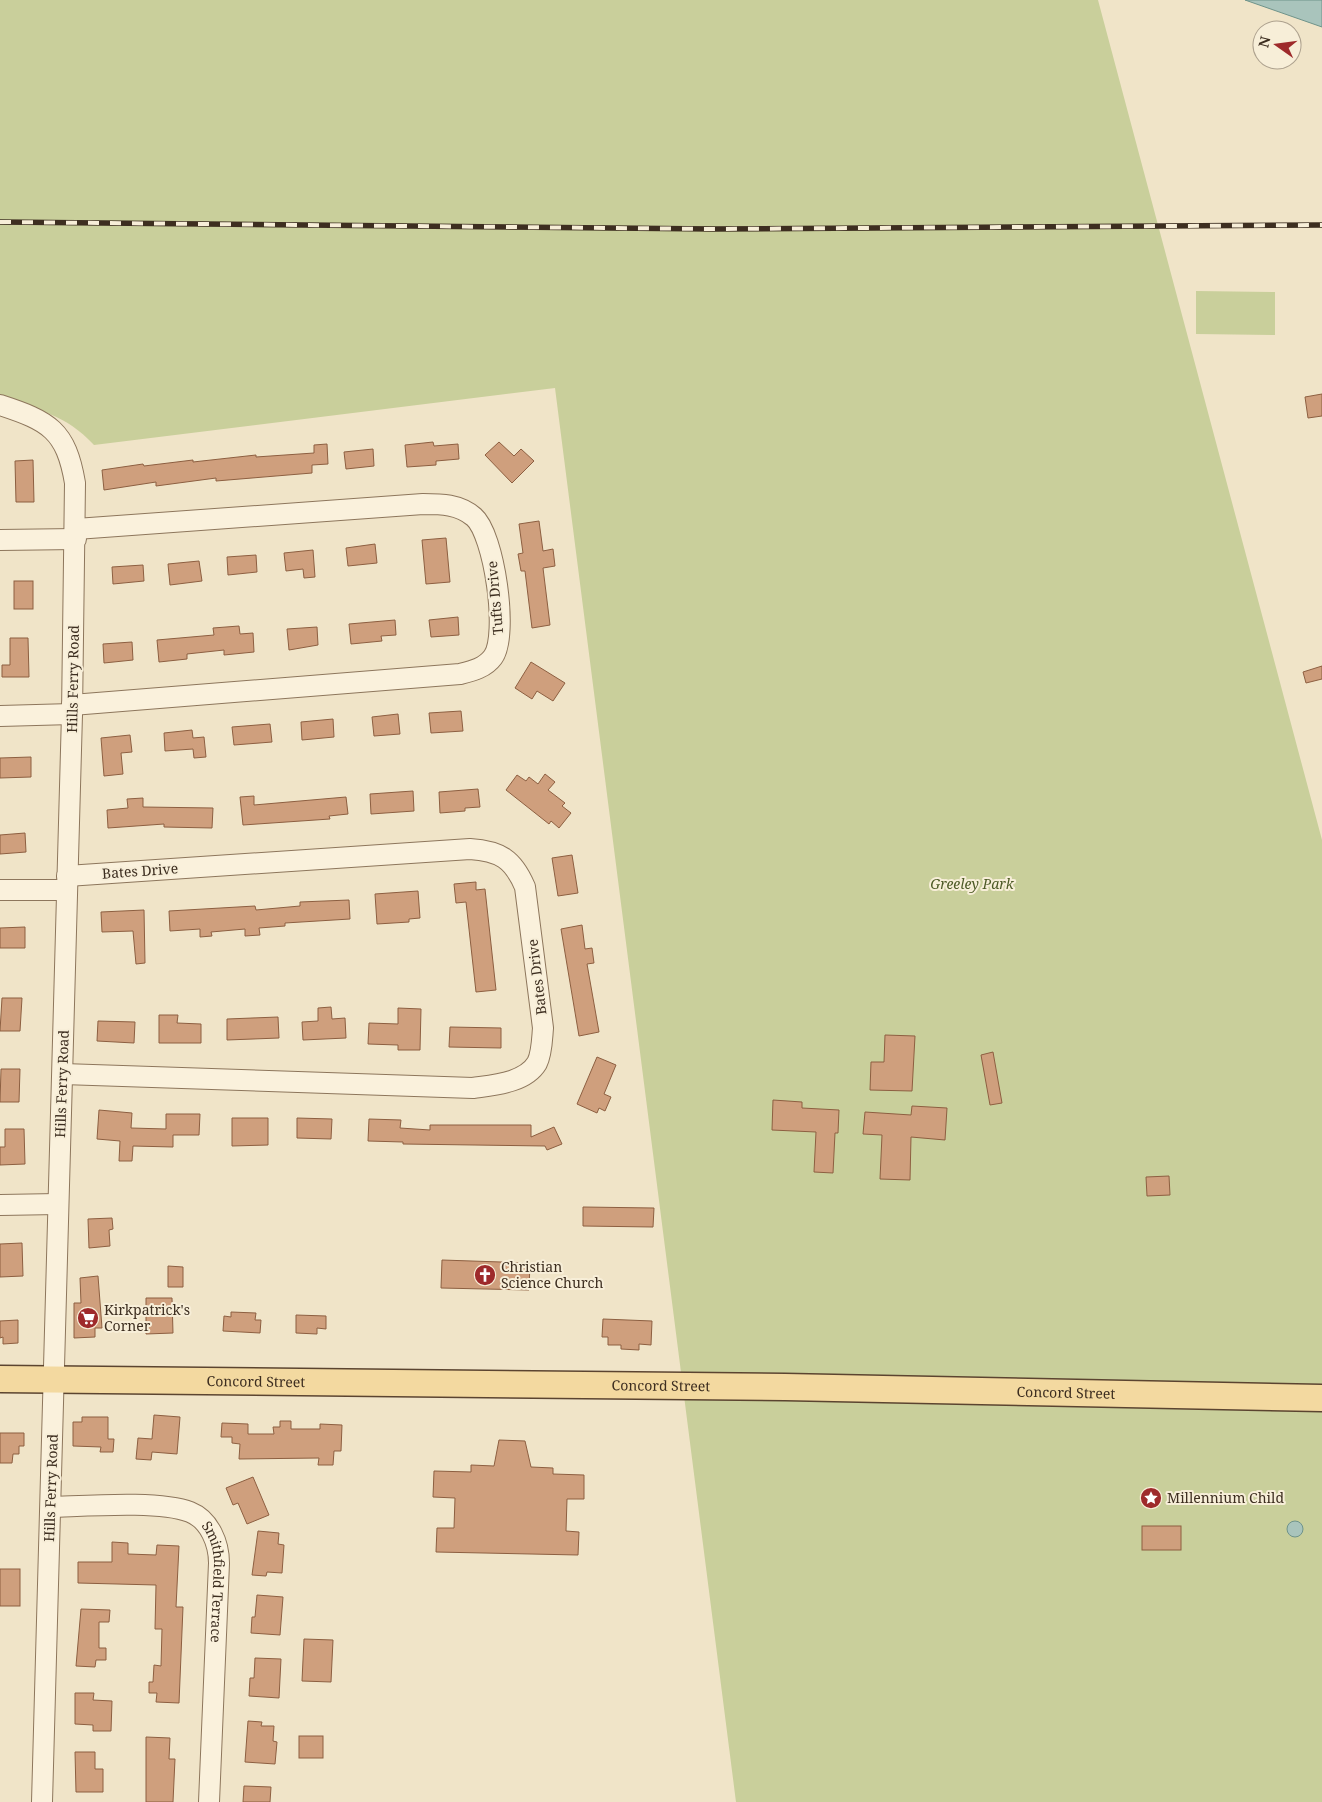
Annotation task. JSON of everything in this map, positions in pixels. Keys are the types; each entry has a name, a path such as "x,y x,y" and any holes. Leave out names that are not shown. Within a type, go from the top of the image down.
{"main road":[{"name":"Concord Street","path":"0,1380 54,1378 615,1387 785,1387 1322,1398"}],"street":[{"name":"Hills Ferry Road","path":"0,405 34,416 62,440 70,457 75,483 76,534 63,1074 42,1802"},
{"name":"Tufts Drive","path":"0,540 423,504 459,507 475,518 491,550 500,630 500,640 493,657 479,669 460,674 0,716"},
{"name":"Bates Drive","path":"0,890 470,849 488,850 505,857 518,870 525,887 543,1028 536,1064 507,1084 473,1088 63,1074"},
{"path":"0,1205 58,1204"},
{"name":"Smithfield Terrace","path":"51,1507 154,1506 179,1509 192,1512 204,1521 213,1534 219,1550 219,1563 210,1802"}],"green space":[{"name":"Greeley Park","path":"0,0 1098,0 1322,840 1322,1802 736,1802 555,388 94,445 73,426 51,414 0,398"},
{"path":"1196,291 1275,292 1275,335 1196,334"}],"water":[{"path":"1245,0 1322,0 1322,27"},
{"path":"1292,1521 1298,1521 1303,1526 1301,1535 1292,1537 1287,1532 1287,1526"}],"building":[{"path":"1322,394 1322,416 1308,418 1305,397"},
{"path":"433,442 434,446 458,444 459,459 436,461 436,465 407,467 405,445"},
{"path":"499,442 514,456 521,449 534,461 512,483 485,455"},
{"path":"327,444 328,464 312,465 312,473 216,481 216,478 156,486 156,482 104,490 102,470 143,464 144,466 256,455 256,457 314,453 314,445"},
{"path":"373,449 374,466 346,469 344,452"},
{"path":"33,460 34,502 16,502 15,461"},
{"path":"539,521 543,551 553,549 555,566 543,568 550,625 532,628 525,571 521,571 518,554 523,553 519,524"},
{"path":"446,538 450,582 426,584 422,540"},
{"path":"375,544 377,563 348,566 346,548"},
{"path":"313,550 315,577 304,578 303,569 286,571 284,553"},
{"path":"256,555 257,572 228,575 227,557"},
{"path":"199,561 202,581 170,585 168,564"},
{"path":"143,565 144,581 113,584 112,567"},
{"path":"14,581 33,581 33,609 14,609"},
{"path":"458,617 459,635 431,637 429,620"},
{"path":"395,620 396,635 381,636 382,641 351,644 349,624"},
{"path":"239,626 240,634 253,633 254,652 224,655 224,650 187,654 187,659 159,662 157,640 214,635 213,628"},
{"path":"317,627 318,645 289,650 287,629"},
{"path":"10,638 28,638 29,677 2,677 2,665 10,665"},
{"path":"132,642 133,660 104,663 103,644"},
{"path":"531,662 565,683 553,701 537,691 532,699 515,688"},
{"path":"1322,666 1322,679 1306,683 1303,672"},
{"path":"461,711 463,731 431,733 429,713"},
{"path":"398,714 400,734 374,736 372,717"},
{"path":"333,719 334,737 302,740 301,722"},
{"path":"270,724 272,742 234,745 232,727"},
{"path":"192,730 193,738 204,737 206,757 194,758 193,749 165,751 164,733"},
{"path":"130,735 132,752 121,753 123,774 104,776 101,738"},
{"path":"31,757 31,777 0,778 0,758"},
{"path":"545,774 555,782 548,790 565,803 562,806 571,813 559,828 551,821 549,824 506,790 517,775 526,781 529,777 538,784"},
{"path":"478,789 480,807 465,808 465,811 440,813 439,792"},
{"path":"413,791 414,811 371,814 370,794"},
{"path":"254,796 254,805 346,797 348,814 329,816 330,819 243,825 240,797"},
{"path":"143,798 143,807 213,808 212,828 164,827 164,824 108,828 107,810 128,808 127,799"},
{"path":"25,833 26,852 0,854 0,835"},
{"path":"572,855 578,893 558,896 552,858"},
{"path":"476,882 476,890 485,889 496,990 476,992 466,902 456,903 454,884"},
{"path":"418,891 420,918 409,919 409,922 377,924 375,894"},
{"path":"349,900 350,919 285,923 285,926 259,928 260,935 245,936 245,929 211,932 212,936 200,937 200,929 170,931 169,911 255,906 256,910 300,906 300,902"},
{"path":"144,910 145,963 136,964 133,931 102,932 101,912"},
{"path":"582,925 585,949 592,948 594,963 587,964 599,1032 579,1036 561,929"},
{"path":"25,927 25,948 0,948 0,928"},
{"path":"2,998 22,998 20,1031 0,1031"},
{"path":"331,1007 332,1019 345,1018 346,1038 303,1040 302,1022 318,1021 318,1008"},
{"path":"398,1008 421,1009 420,1050 398,1050 398,1045 368,1044 369,1023 398,1024"},
{"path":"159,1015 178,1015 177,1023 201,1024 201,1043 159,1043"},
{"path":"278,1017 279,1038 227,1040 227,1019"},
{"path":"98,1021 135,1022 134,1043 97,1041"},
{"path":"450,1027 501,1028 501,1048 449,1047"},
{"path":"885,1035 915,1036 912,1091 870,1090 871,1062 884,1062"},
{"path":"993,1052 1002,1103 990,1105 981,1055"},
{"path":"597,1057 616,1065 604,1094 611,1097 605,1111 599,1108 597,1113 577,1104"},
{"path":"1,1069 20,1069 19,1102 0,1102"},
{"path":"773,1100 802,1102 802,1108 839,1110 838,1133 835,1133 833,1173 814,1172 816,1132 772,1130"},
{"path":"912,1106 947,1108 945,1140 911,1137 910,1180 880,1179 882,1135 863,1134 865,1112 911,1115"},
{"path":"99,1110 132,1113 131,1128 166,1129 166,1114 200,1114 199,1135 173,1135 173,1147 133,1146 132,1161 119,1161 120,1141 97,1139"},
{"path":"232,1118 268,1118 268,1145 232,1146"},
{"path":"297,1118 332,1119 331,1139 297,1138"},
{"path":"369,1119 401,1120 400,1128 430,1130 430,1125 531,1125 531,1137 554,1127 562,1144 547,1150 545,1146 403,1144 403,1142 368,1141"},
{"path":"5,1129 24,1129 25,1164 0,1165 0,1147 5,1147"},
{"path":"1169,1176 1170,1195 1147,1196 1146,1177"},
{"path":"583,1207 654,1208 653,1227 583,1226"},
{"path":"112,1218 113,1229 109,1230 110,1246 89,1248 88,1219"},
{"path":"22,1243 23,1276 0,1277 0,1244"},
{"name":"Christian Science Church","path":"442,1260 530,1263 529,1290 441,1288"},
{"path":"168,1266 183,1267 183,1287 168,1287"},
{"path":"98,1276 102,1328 95,1328 95,1337 74,1338 74,1303 81,1303 80,1278"},
{"path":"146,1298 172,1298 173,1333 146,1334"},
{"path":"231,1312 256,1313 255,1320 261,1320 260,1333 223,1331 224,1316 231,1317"},
{"path":"296,1315 326,1316 326,1329 317,1328 317,1334 296,1333"},
{"path":"603,1319 652,1321 651,1345 639,1344 639,1350 621,1349 621,1345 608,1345 608,1337 602,1337"},
{"path":"18,1320 18,1343 3,1344 3,1337 0,1338 0,1321"},
{"path":"154,1415 180,1417 177,1454 152,1452 151,1460 136,1459 138,1438 152,1439"},
{"path":"82,1417 108,1417 108,1439 114,1439 113,1452 100,1452 101,1447 73,1446 73,1422 82,1422"},
{"path":"280,1421 291,1421 291,1429 320,1429 320,1424 342,1425 341,1451 334,1451 333,1465 318,1465 319,1458 239,1459 240,1444 232,1443 232,1437 221,1437 222,1423 248,1424 248,1434 274,1434 273,1427 280,1427"},
{"path":"0,1433 24,1433 24,1446 19,1446 19,1454 13,1454 12,1463 0,1463"},
{"path":"499,1440 525,1441 531,1467 553,1468 553,1474 584,1475 584,1499 567,1499 566,1531 579,1532 578,1555 436,1552 437,1528 454,1528 455,1498 433,1497 434,1471 471,1472 471,1465 494,1466"},
{"path":"253,1477 269,1515 247,1524 238,1503 233,1505 226,1488"},
{"path":"1142,1526 1181,1526 1181,1550 1142,1550"},
{"path":"258,1531 279,1533 278,1544 284,1545 282,1573 267,1572 266,1576 252,1575"},
{"path":"112,1542 128,1543 128,1554 156,1555 157,1545 179,1546 176,1607 183,1607 179,1703 156,1702 157,1693 149,1693 149,1682 153,1682 154,1665 161,1666 162,1629 155,1629 156,1585 78,1583 78,1562 112,1562"},
{"path":"0,1569 20,1569 20,1606 0,1606"},
{"path":"257,1595 283,1597 280,1635 251,1633 252,1617 255,1617"},
{"path":"81,1609 110,1610 109,1622 99,1622 99,1648 106,1648 106,1660 96,1660 95,1667 76,1666"},
{"path":"304,1639 333,1640 331,1682 302,1681"},
{"path":"255,1658 281,1659 279,1698 249,1696 250,1678 254,1678"},
{"path":"75,1693 94,1693 93,1700 112,1701 111,1731 93,1731 93,1725 75,1724"},
{"path":"248,1721 262,1722 261,1726 274,1726 273,1741 277,1742 275,1764 245,1762"},
{"path":"299,1736 323,1736 323,1758 299,1758"},
{"path":"146,1737 170,1738 169,1759 175,1759 173,1802 146,1802"},
{"path":"75,1752 95,1752 95,1769 103,1769 103,1792 76,1792"},
{"path":"244,1786 271,1787 270,1802 243,1802"}],"railway":[{"path":"0,222 713,229 1322,225"}],"place":[{"name":"Christian Science Church","path":"485,1275"},
{"name":"Kirkpatrick's Corner","path":"88,1318"},
{"name":"Millennium Child","path":"1151,1498"}]}
